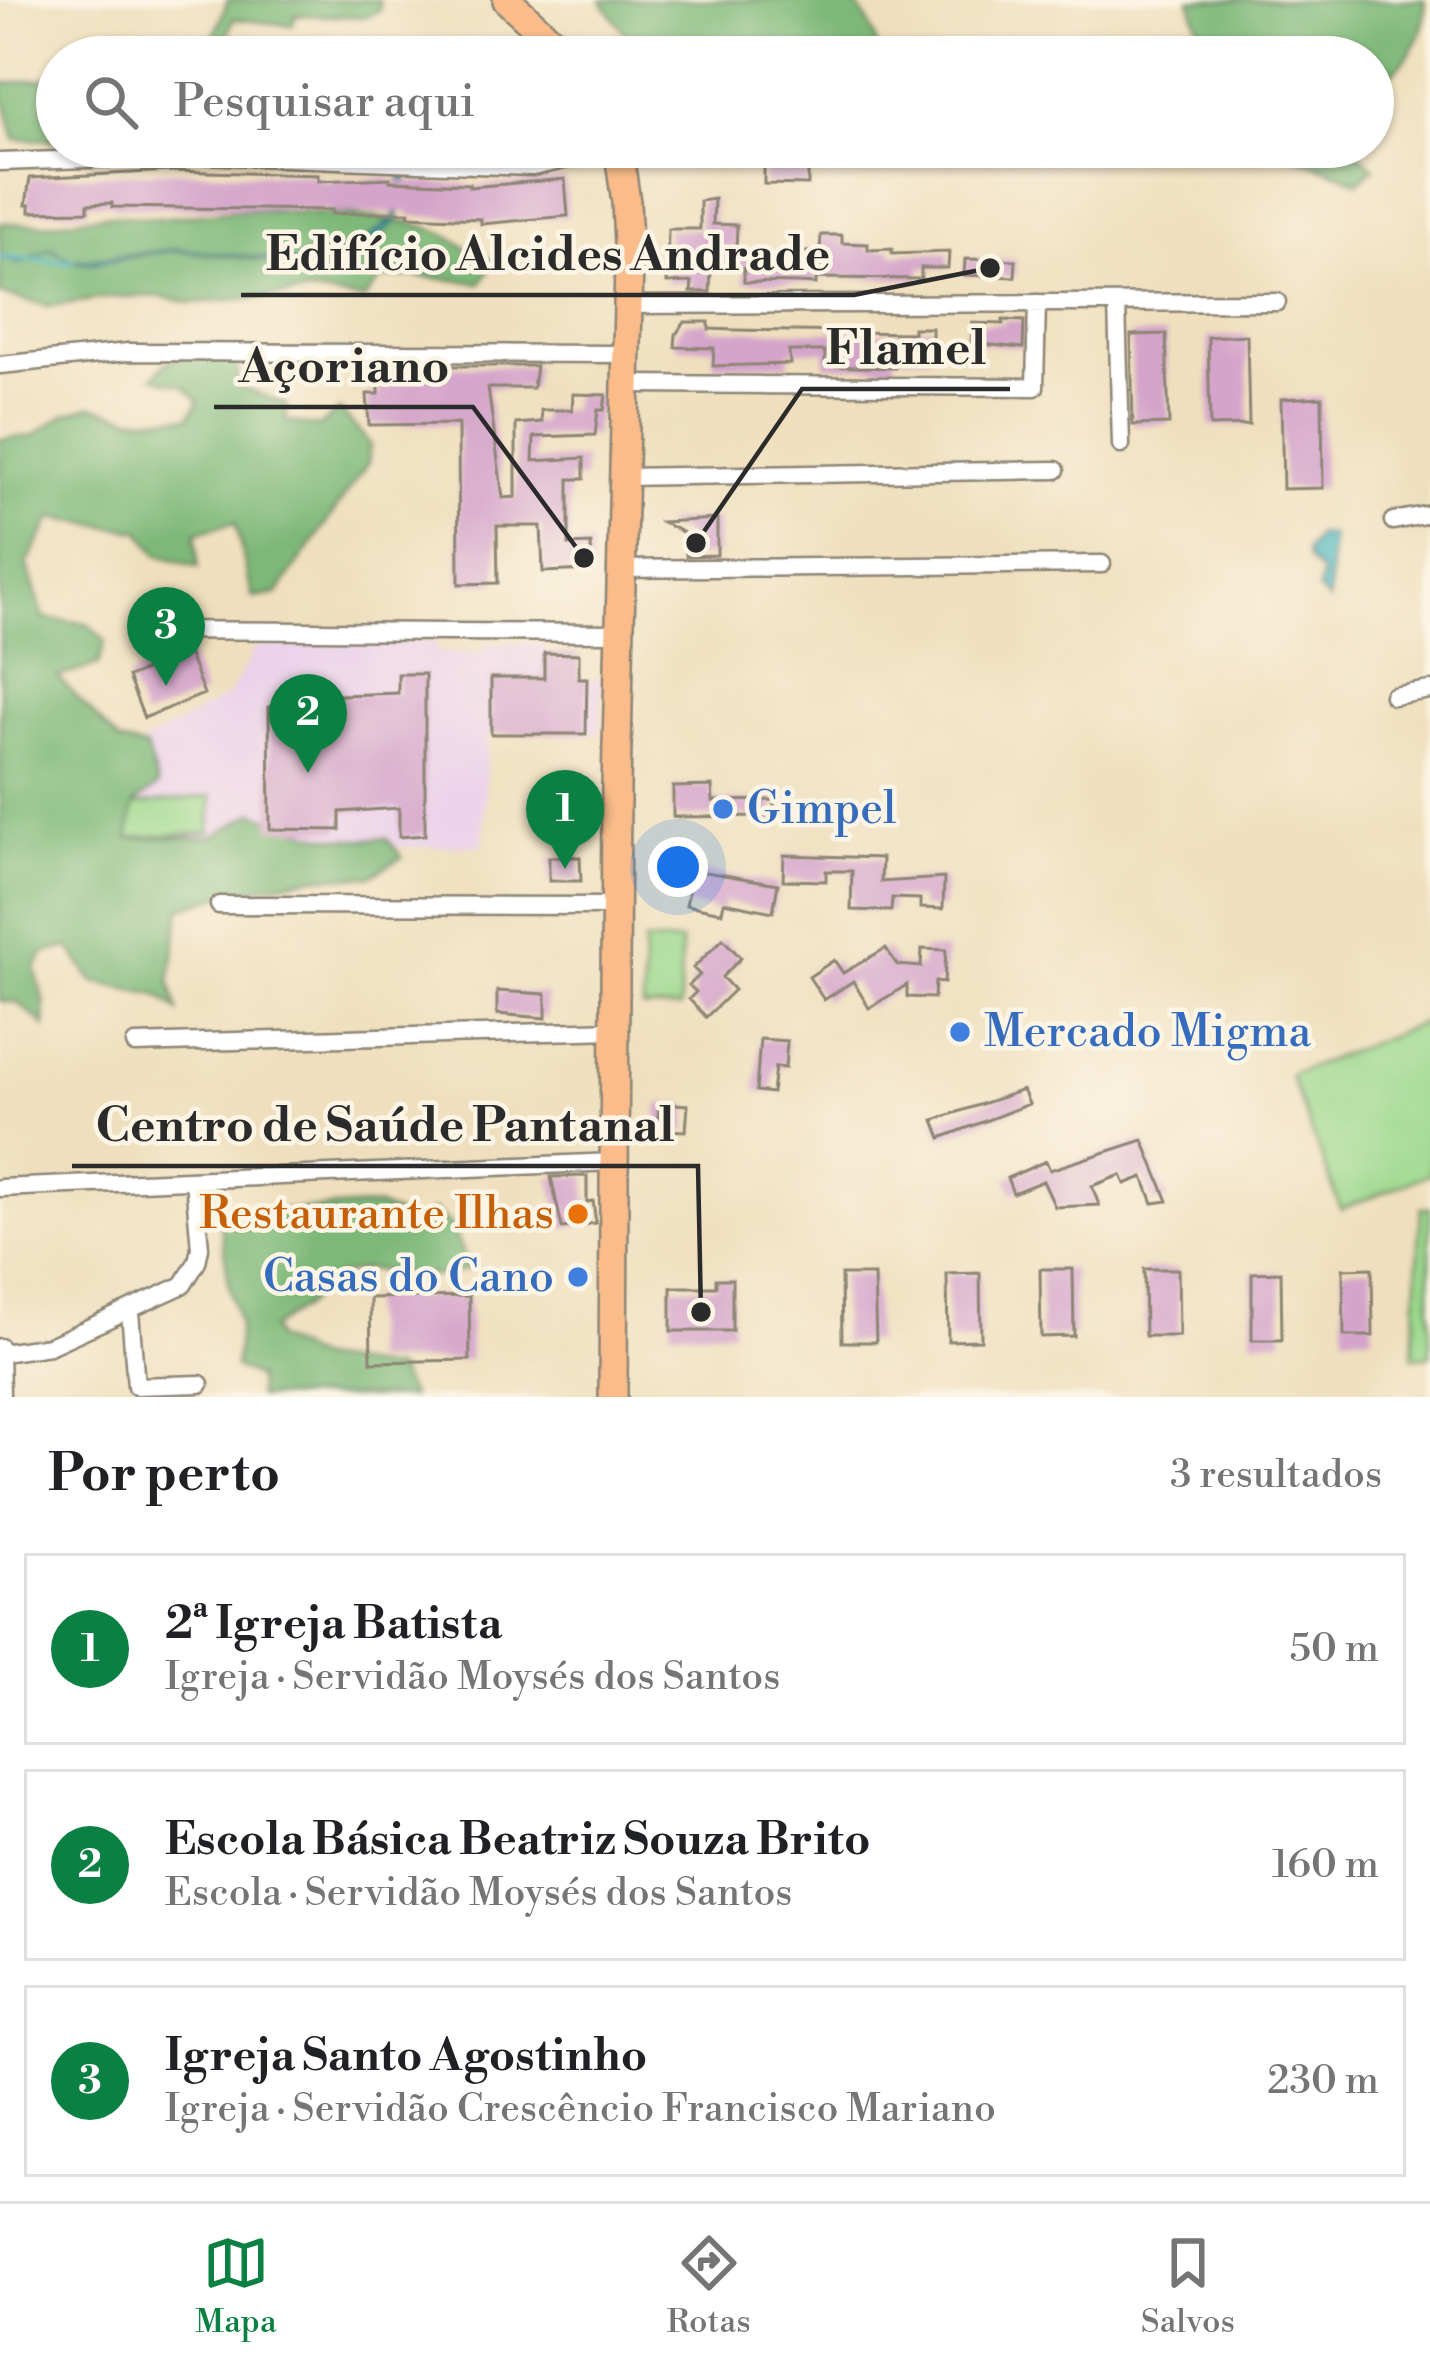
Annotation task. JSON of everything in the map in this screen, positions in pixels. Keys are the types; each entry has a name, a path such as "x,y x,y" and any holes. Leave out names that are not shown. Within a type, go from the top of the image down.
{"main road":[{"path":"507,0 546,36"},
{"path":"613,1397 615,906 628,304 621,168"}],"street":[{"path":"0,162 36,161"},
{"path":"628,304 1277,302"},
{"path":"623,384 1036,387 1037,303"},
{"path":"1117,303 1121,446"},
{"path":"0,364 128,352 625,354"},
{"path":"622,477 1056,470"},
{"path":"1393,521 1430,514"},
{"path":"620,569 1102,563"},
{"path":"153,630 620,633"},
{"path":"1393,696 1430,690"},
{"path":"219,905 615,906"},
{"path":"135,1044 615,1030"},
{"path":"0,1188 614,1162"},
{"path":"1,1385 1,1350 49,1346 169,1294 192,1274 200,1248 194,1180"},
{"path":"130,1311 136,1386 200,1384"}],"shaded area":[{"path":"436,641 437,652 484,654 485,643 544,643 544,678 602,679 600,734 487,734 483,845 114,854 115,804 145,742 229,695 257,646"}],"green space":[{"path":"228,0 379,0 380,10 366,17 295,15 293,25 233,19 227,36 214,36"},
{"path":"601,0 847,0 859,10 874,36 624,36"},
{"path":"1190,0 1424,0 1418,40 1394,72 1394,36 1202,36"},
{"path":"36,80 36,140 15,139 0,84"},
{"path":"1324,168 1374,168 1359,182"},
{"path":"245,210 402,222 445,234 495,260 481,283 415,276 382,278 364,300 313,293 191,303 157,296 115,297 49,306 0,294 0,223"},
{"path":"188,355 236,360 239,387 286,404 286,421 319,427 340,410 370,444 368,463 277,594 253,598 235,523 196,533 198,567 158,555 140,531 52,518 27,564 44,619 87,623 105,641 98,665 58,677 119,742 146,748 158,786 134,804 128,838 213,837 255,812 319,835 387,838 402,857 371,876 313,877 232,892 181,908 170,982 178,1011 158,995 93,982 69,947 44,953 35,969 45,1026 18,1003 0,1001 0,439 33,436 64,415 91,406 135,418 189,417 199,401 184,386 153,377 167,362"},
{"path":"212,796 210,832 127,838 128,806"},
{"path":"644,942 681,942 680,1008 643,1008"},
{"path":"1430,1020 1430,1174 1341,1209 1290,1075"},
{"path":"377,1206 418,1223 433,1210 450,1225 470,1269 436,1276 364,1269 321,1280 309,1303 271,1328 275,1339 318,1359 396,1370 411,1397 258,1397 257,1378 235,1367 239,1324 220,1221 250,1229 266,1211"},
{"path":"1421,1208 1430,1208 1430,1356 1413,1357"}],"water":[{"path":"402,174 408,175 398,220 370,241 344,254 318,261 292,262 177,251 72,261 178,249 287,261 320,259 354,248 391,221"},
{"path":"1317,535 1331,535 1329,601 1318,590 1322,573 1308,560 1306,551"}],"building":[{"path":"764,168 808,168 808,185 764,184"},
{"path":"171,171 318,175 318,181 390,178 469,187 565,179 568,216 481,224 481,219 408,216 409,212 332,214 332,210 112,207 112,203 88,204 88,211 30,212 26,205 30,178"},
{"path":"714,199 713,224 737,225 736,252 790,258 790,252 820,252 821,235 842,235 842,243 868,244 868,250 892,249 892,254 949,252 948,268 921,268 921,279 816,278 816,284 744,282 744,268 711,266 710,292 691,292 692,282 667,283 668,229 700,229 700,201"},
{"path":"965,259 1016,260 1015,277 964,275"},
{"path":"1003,320 1024,321 1023,348 971,343 972,323 1003,324"},
{"path":"685,322 709,322 709,329 735,330 913,333 913,328 932,328 932,356 895,357 895,368 825,366 825,351 789,351 790,364 713,366 714,348 675,347 676,334"},
{"path":"1166,334 1169,424 1133,425 1131,335"},
{"path":"1247,335 1249,425 1210,426 1208,337"},
{"path":"379,366 536,366 533,388 488,388 503,498 516,497 516,424 542,422 541,410 572,410 573,394 606,395 604,410 598,410 595,435 534,437 533,461 584,458 584,479 569,479 569,545 591,544 592,570 543,572 541,526 497,526 498,583 459,584 458,424 369,425 367,394 379,394"},
{"path":"1322,397 1323,488 1283,489 1281,399"},
{"path":"717,519 717,555 686,556 686,534 662,522"},
{"path":"188,653 204,694 144,718 128,677"},
{"path":"544,653 579,654 579,678 587,678 586,734 491,734 491,678 544,678"},
{"path":"398,674 425,674 425,835 399,837 399,808 340,812 340,830 270,829 269,707 313,705 313,696 398,693"},
{"name":"Gimpel","path":"712,786 713,801 774,800 774,816 673,817 673,787"},
{"path":"784,855 882,858 881,882 944,878 943,909 920,908 920,899 892,898 891,911 851,910 852,871 826,871 826,881 783,880"},
{"path":"549,857 580,857 581,881 549,881"},
{"path":"693,870 778,884 773,912 724,902 722,912 686,905"},
{"path":"723,939 741,958 722,977 734,990 706,1017 689,999 696,992 689,985 700,975 693,968"},
{"path":"886,948 897,965 921,967 922,949 946,950 944,983 935,982 934,998 907,997 907,985 869,1008 853,981 824,1000 809,977 834,960 843,973"},
{"path":"497,991 546,994 546,1018 497,1014"},
{"path":"760,1039 787,1041 785,1068 775,1067 772,1093 756,1091"},
{"path":"1023,1090 1029,1104 941,1138 934,1120"},
{"path":"659,1103 688,1105 686,1131 657,1130"},
{"path":"1143,1140 1168,1201 1153,1203 1143,1177 1125,1184 1121,1175 1092,1186 1099,1205 1055,1207 1043,1181 1013,1193 1007,1178 1046,1161 1050,1170"},
{"path":"587,1176 587,1202 593,1201 596,1223 562,1228 551,1177"},
{"path":"1372,1268 1373,1336 1344,1336 1343,1269"},
{"path":"1040,1269 1073,1269 1074,1336 1041,1337"},
{"path":"1144,1269 1178,1269 1179,1336 1145,1336"},
{"path":"1281,1272 1282,1340 1252,1340 1252,1273"},
{"path":"980,1273 981,1340 948,1341 947,1274"},
{"path":"841,1275 874,1275 876,1342 842,1342"},
{"path":"716,1279 732,1279 732,1331 671,1331 671,1287 716,1287"},
{"path":"469,1296 470,1360 371,1362 370,1298"}],"waterway":[{"path":"0,257 72,262"}],"place":[{"name":"Edifício Alcides Andrade","path":"990,268"},
{"name":"Flamel","path":"696,543"},
{"name":"Açoriano","path":"584,558"},
{"name":"Igreja Santo Agostinho","path":"166,686"},
{"name":"Escola Básica Beatriz Souza Brito","path":"308,773"},
{"name":"Gimpel","path":"723,809"},
{"name":"2ª Igreja Batista","path":"565,869"},
{"name":"Mercado Migma","path":"960,1032"},
{"name":"Restaurante Ilhas","path":"578,1214"},
{"name":"Casas do Cano","path":"578,1277"},
{"name":"Centro de Saúde Pantanal","path":"701,1312"}]}
